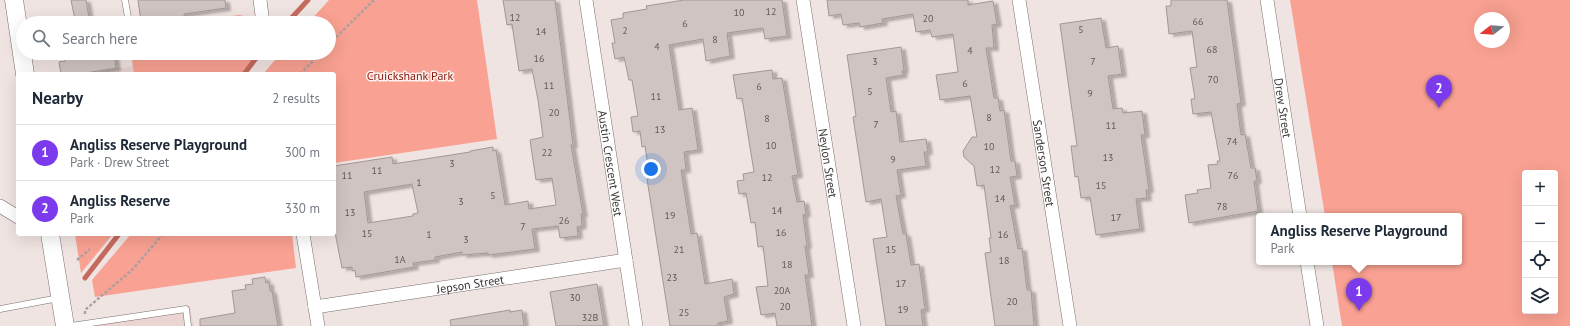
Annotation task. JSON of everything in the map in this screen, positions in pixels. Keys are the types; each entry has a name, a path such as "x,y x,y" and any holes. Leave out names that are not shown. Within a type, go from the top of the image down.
{"main road":[{"path":"14,0 16,16"},
{"path":"23,60 25,72"},
{"path":"50,236 65,326"}],"street":[{"path":"260,0 262,16"},
{"name":"Austin Crescent West","path":"586,0 636,326"},
{"name":"Neylon Street","path":"803,0 854,326"},
{"name":"Sanderson Street","path":"1019,0 1070,326"},
{"name":"Drew Street","path":"1267,0 1300,213"},
{"path":"0,206 16,216"},
{"path":"303,236 318,326"},
{"name":"Jepson Street","path":"315,307 626,260"},
{"path":"1307,265 1317,326"}],"lane":[{"path":"125,0 128,16"},
{"path":"0,309 61,298"},
{"path":"70,326 186,309 188,326"}],"path":[{"path":"336,37 374,0"},
{"path":"302,72 313,60"},
{"path":"86,324 84,310 129,274 161,236"},
{"path":"77,260 90,249"}],"shaded area":[{"path":"133,66 134,72 96,72"},
{"path":"190,306 194,326 90,326 89,322"}],"green space":[{"name":"Cruickshank Park","path":"329,0 477,0 497,139 336,163 336,72 265,72 275,60 336,60 336,16 314,16"},
{"path":"1290,0 1570,0 1570,326 1342,326 1332,265 1462,265 1462,213 1325,213"},
{"path":"132,60 252,60 243,72 134,72"},
{"path":"75,236 111,236 81,273"},
{"path":"129,236 292,236 296,268 95,297 92,280"}],"building":[{"path":"71,0 86,0 89,16 74,16"},
{"path":"138,0 225,0 226,8 184,14 185,16 140,16"},
{"path":"503,0 555,0 573,145 571,145 583,214 581,214 582,226 577,227 578,236 560,238 558,226 532,229 535,249 488,255 488,253 462,255 462,252 435,257 435,260 413,263 414,267 356,277 355,270 352,271 352,267 342,268 336,236 336,166 392,157 393,164 493,147 493,151 496,150 505,205 528,201 529,209 556,205 552,178 536,180 530,140 543,137 538,100 532,69 519,71 512,24 507,25","holes":["412,184 418,213 413,214 413,216 368,223 364,192"]},
{"path":"684,0 782,0 787,36 765,39 763,28 727,33 730,56 706,61 703,39 669,45 679,110 692,108 698,150 684,152 686,170 681,170 691,234 697,233 705,284 732,279 734,294 724,297 728,321 718,323 718,326 670,326 647,179 650,178 645,146 642,147 640,131 633,132 631,117 638,116 632,80 629,80 624,57 615,59 612,43 615,43 611,20 623,18 623,13 647,9 646,6"},
{"path":"827,0 968,0 968,5 993,1 997,24 992,25 994,48 986,48 994,98 998,98 1000,111 1004,110 1011,161 1015,161 1017,176 1010,177 1015,205 1010,206 1018,249 1022,248 1027,290 1031,290 1034,326 995,326 985,253 991,252 989,238 991,238 984,185 977,186 974,166 964,157 963,151 972,137 977,137 970,96 940,100 936,75 958,72 953,34 932,37 930,30 916,32 913,14 882,19 883,23 860,27 859,23 843,25 841,14 829,16"},
{"path":"1171,0 1227,0 1241,103 1237,104 1241,135 1245,134 1251,168 1255,168 1257,181 1254,181 1258,211 1189,223 1185,195 1198,193 1197,190 1211,188 1208,165 1218,164 1217,161 1220,161 1211,112 1193,114 1191,99 1195,99 1190,68 1197,67 1192,31 1169,34 1166,6 1171,6"},
{"path":"1101,18 1106,48 1118,46 1122,74 1108,76 1113,109 1122,108 1123,113 1142,111 1145,135 1141,135 1149,190 1146,190 1147,198 1136,199 1140,229 1096,235 1090,197 1081,198 1078,176 1075,177 1071,146 1077,146 1060,24"},
{"path":"901,47 904,70 902,71 903,75 886,78 891,112 896,111 900,142 926,139 928,152 924,152 926,166 897,170 901,195 896,196 903,234 906,234 911,265 919,264 925,309 921,310 923,326 886,326 873,239 887,237 881,199 866,202 853,117 856,116 847,55"},
{"path":"115,60 116,68 92,72 61,72 59,62"},
{"path":"772,70 773,79 782,78 798,175 792,176 797,202 804,201 806,214 803,215 807,246 805,246 809,275 805,275 812,326 777,326 775,313 761,315 756,287 768,286 763,246 758,247 755,222 751,223 746,193 739,194 737,181 744,180 743,174 754,172 742,98 737,99 733,75"},
{"path":"265,277 266,283 269,282 270,291 272,291 278,326 200,326 200,319 235,313 232,291 246,289 245,285 253,284 252,279"},
{"path":"597,284 604,326 556,326 550,292"},
{"path":"510,310 510,312 522,310 524,326 451,326 450,320"}],"waterway":[{"path":"293,16 308,0"},
{"path":"246,72 255,60"},
{"path":"85,278 117,236"}],"place":[{"name":"Angliss Reserve","path":"1439,108"},
{"name":"Angliss Reserve Playground","path":"1359,311"}]}
